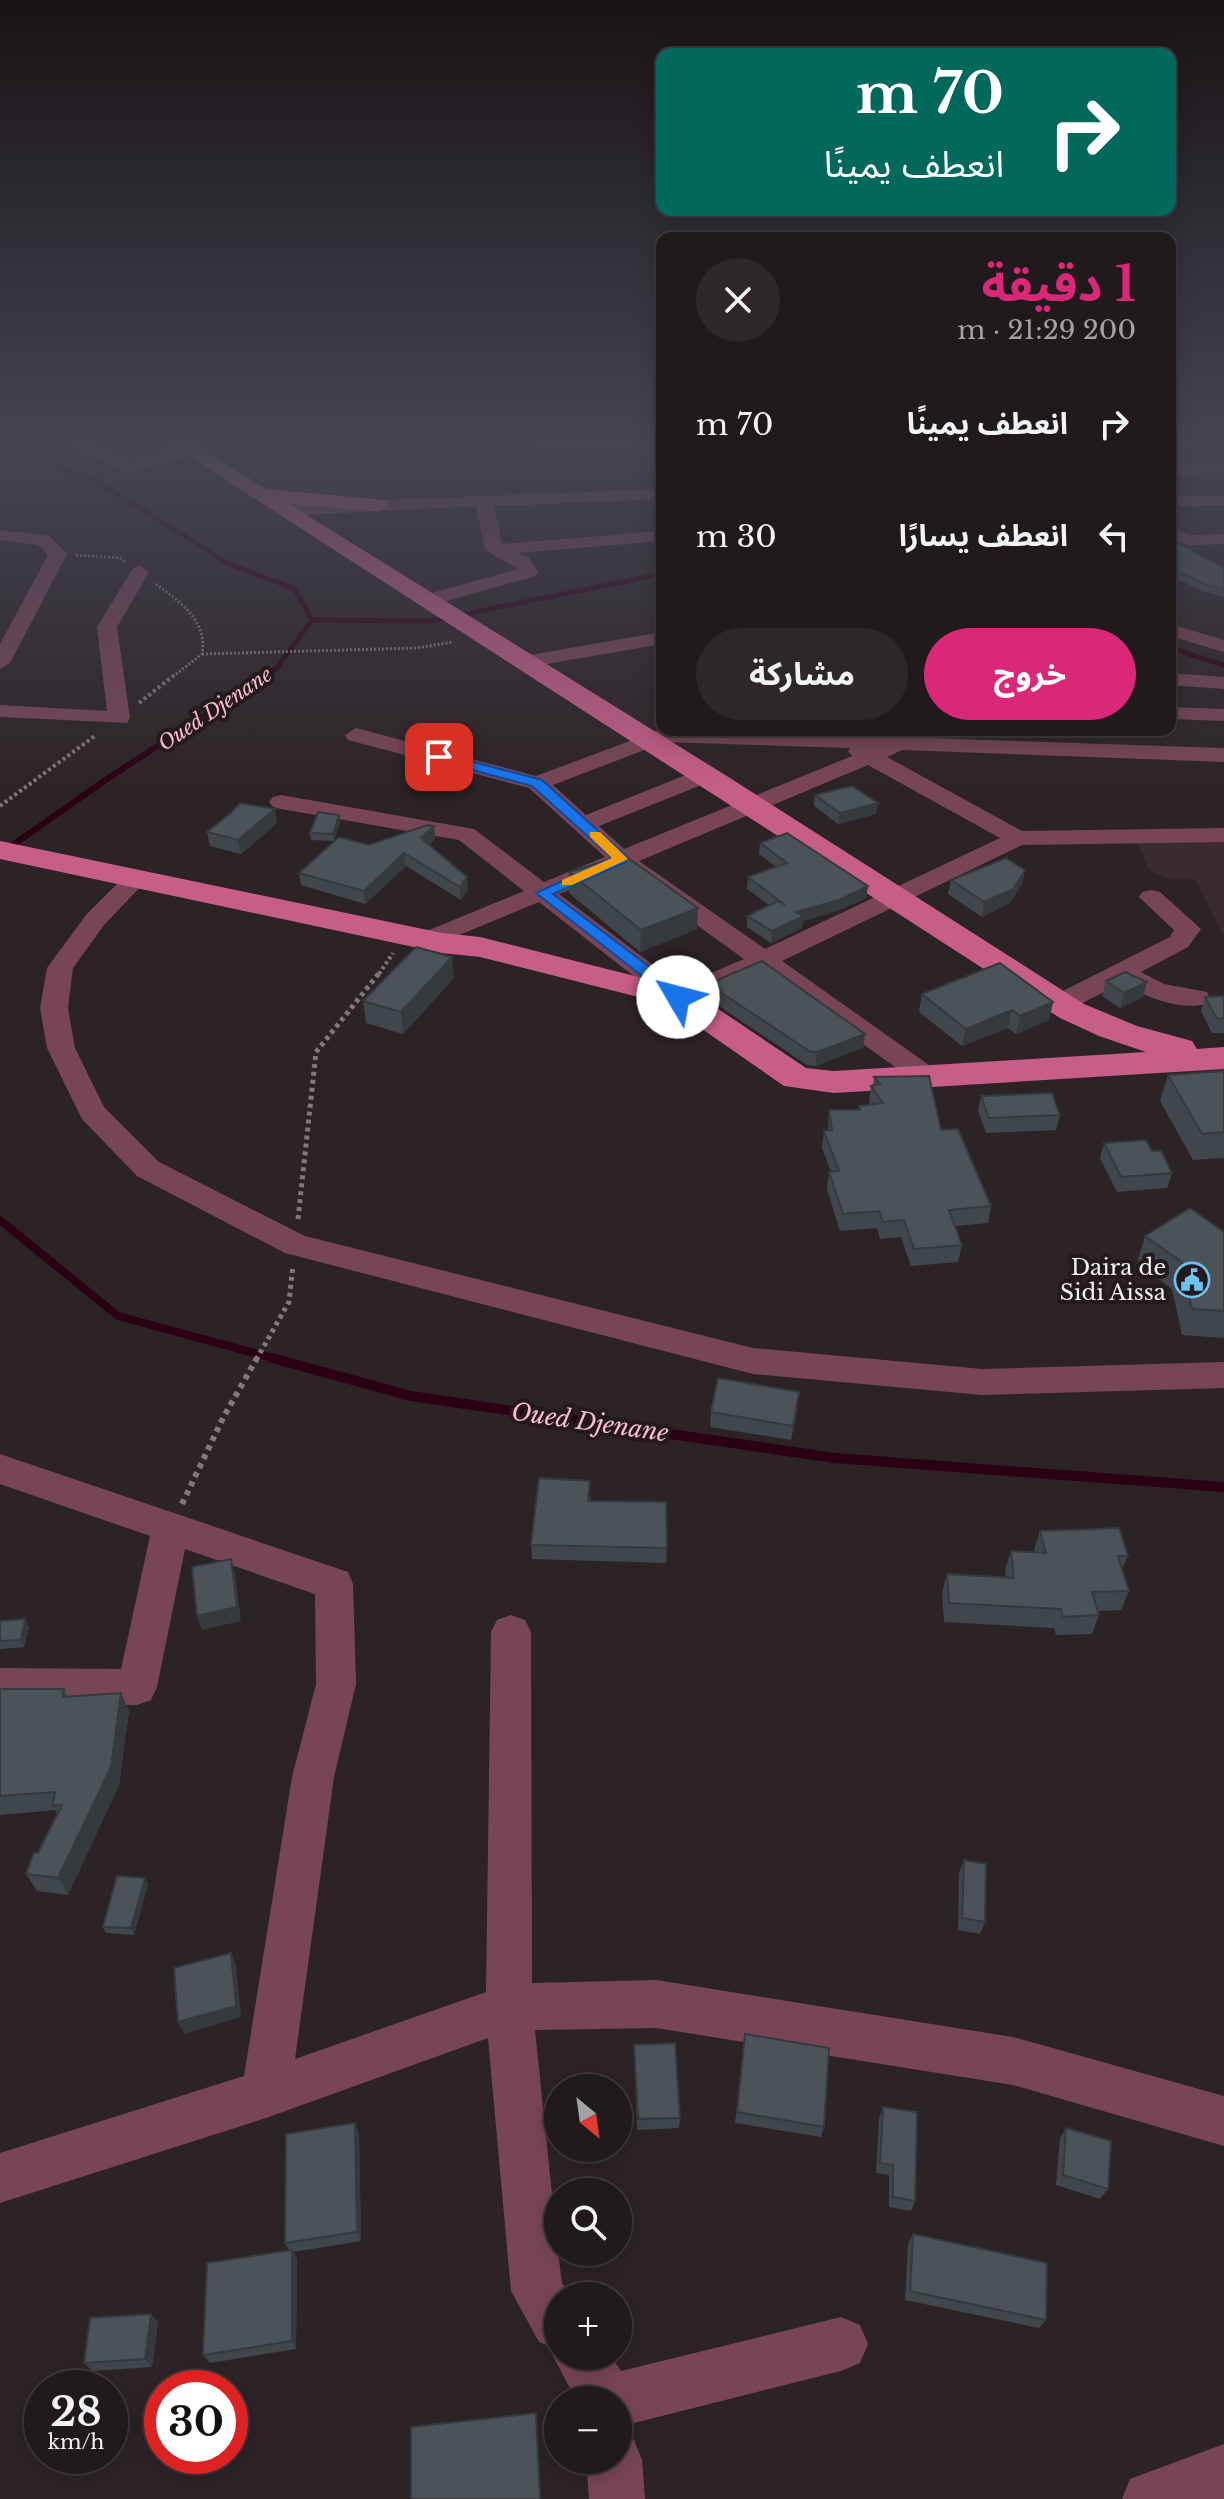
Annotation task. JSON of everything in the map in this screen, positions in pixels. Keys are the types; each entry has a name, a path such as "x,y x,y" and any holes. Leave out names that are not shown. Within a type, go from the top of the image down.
{"main road":[{"path":"360,559 524,662 656,733"},
{"path":"661,736 706,775 1061,1003 1110,1030 1144,1042 1224,1058"},
{"path":"0,850 425,939 480,947 678,997 797,1078 834,1082 1224,1058"},
{"path":"425,939 510,968 720,1023"}],"street":[{"path":"0,663 56,559"},
{"path":"431,602 529,572 523,562 515,559"},
{"path":"0,711 119,718 107,627 140,572"},
{"path":"1176,632 1224,646"},
{"path":"524,662 656,639"},
{"path":"1176,679 1224,683"},
{"path":"1176,713 1224,715"},
{"path":"356,735 537,783 621,859 926,1076"},
{"path":"537,783 661,736 900,744 1007,739 1224,755"},
{"path":"842,742 1018,838"},
{"path":"425,939 900,744"},
{"path":"584,824 706,775"},
{"path":"281,802 466,834 678,997 763,960 1018,838 1224,835"},
{"path":"135,880 95,920 60,968 54,1008 61,1048 92,1112 148,1169 296,1245 753,1361 982,1382 1224,1375"},
{"path":"1061,1003 1179,942 1186,935 1188,929 1151,897"},
{"path":"1121,972 1157,991 1197,998"},
{"path":"0,1469 334,1584 336,1684 313,1777 266,2094"},
{"path":"0,1686 137,1687 171,1526"},
{"path":"511,1632 509,2007 537,2291 544,2302"},
{"path":"0,2178 266,2094 509,2007 672,2006 1013,2061 1224,2121"},
{"path":"632,2396 841,2344"},
{"path":"615,2474 617,2499"}],"path":[{"path":"202,654 416,648 481,635"},
{"path":"171,1526 223,1418 289,1302 316,1052 371,987 425,939"}],"shaded area":[{"path":"1137,841 1224,841 1224,937 1195,879 1168,879 1149,870"}],"building":[{"path":"1176,559 1207,559 1224,568 1224,589 1176,571"},
{"path":"852,786 878,803 840,813 815,795"},
{"path":"240,803 275,809 238,840 207,832 232,812"},
{"path":"318,812 339,815 333,834 310,833"},
{"path":"427,825 434,826 421,838 467,877 460,887 404,853 364,891 299,873 339,837 369,845"},
{"path":"787,833 868,886 839,900 796,912 804,916 772,931 747,916 778,901 785,905 748,877 787,863 760,843"},
{"path":"624,855 698,908 641,930 569,872"},
{"path":"1006,858 1025,870 1013,889 984,902 951,880"},
{"path":"416,947 452,957 401,1012 363,1001"},
{"path":"762,961 865,1034 817,1052 809,1051 708,984"},
{"path":"1000,963 1053,1002 1020,1016 1012,1010 966,1029 922,994"},
{"path":"1125,972 1147,982 1124,993 1106,981"},
{"path":"1224,996 1224,1018 1217,1019 1205,997"},
{"path":"1224,1071 1224,1132 1202,1134 1168,1075"},
{"path":"929,1076 941,1130 958,1129 991,1206 949,1210 962,1245 914,1249 904,1220 883,1222 879,1211 843,1214 829,1172 839,1171 824,1131 832,1130 829,1110 860,1110 859,1106 883,1103 871,1086 880,1084 874,1077"},
{"path":"1052,1093 1060,1115 989,1118 981,1096"},
{"path":"1146,1140 1152,1151 1161,1151 1172,1173 1121,1177 1104,1143"},
{"path":"1190,1208 1224,1232 1224,1311 1192,1309 1182,1262 1145,1236"},
{"path":"718,1378 799,1392 793,1426 711,1412"},
{"path":"539,1478 590,1481 588,1501 666,1502 667,1548 531,1545"},
{"path":"1119,1528 1128,1556 1118,1556 1129,1591 1092,1592 1099,1615 1063,1617 1061,1609 949,1603 947,1574 1014,1578 1011,1551 1046,1553 1040,1531"},
{"path":"231,1559 237,1607 197,1616 192,1567"},
{"path":"25,1619 21,1640 0,1641 0,1621"},
{"path":"0,1689 64,1689 63,1697 121,1693 111,1767 58,1878 26,1874 34,1853 38,1853 62,1805 53,1806 55,1792 0,1796"},
{"path":"964,1860 986,1864 985,1922 962,1918"},
{"path":"117,1876 145,1878 131,1928 103,1927"},
{"path":"231,1953 236,2006 178,2022 174,1968"},
{"path":"745,2034 829,2048 824,2127 737,2112"},
{"path":"675,2043 680,2118 638,2119 634,2045"},
{"path":"883,2107 917,2112 915,2201 893,2197 893,2165 880,2163"},
{"path":"355,2123 357,2232 285,2243 286,2134"},
{"path":"1066,2128 1111,2141 1108,2189 1063,2175"},
{"path":"913,2234 1047,2263 1046,2320 910,2291"},
{"path":"292,2250 292,2341 203,2355 207,2263"},
{"path":"151,2314 145,2359 84,2363 90,2318"},
{"path":"536,2413 540,2499 411,2499 411,2427"}],"waterway":[{"name":"Oued Djenane","path":"220,559 295,589 312,620"},
{"path":"312,620 432,621 656,575"},
{"name":"Oued Djenane","path":"266,675 276,669 312,620"},
{"path":"1176,650 1224,665"},
{"name":"Oued Djenane","path":"0,854 110,777 270,673"},
{"name":"Oued Djenane","path":"0,1220 118,1316 280,1360"},
{"name":"Oued Djenane","path":"272,1358 411,1396 835,1458 1224,1487"}],"slow traffic":[{"path":"567,883 621,859 595,835"}],"place":[{"name":"Daira de Sidi Aissa","path":"1192,1280"}],"route":[{"path":"439,757 537,783 621,859 543,893 678,997"}]}
